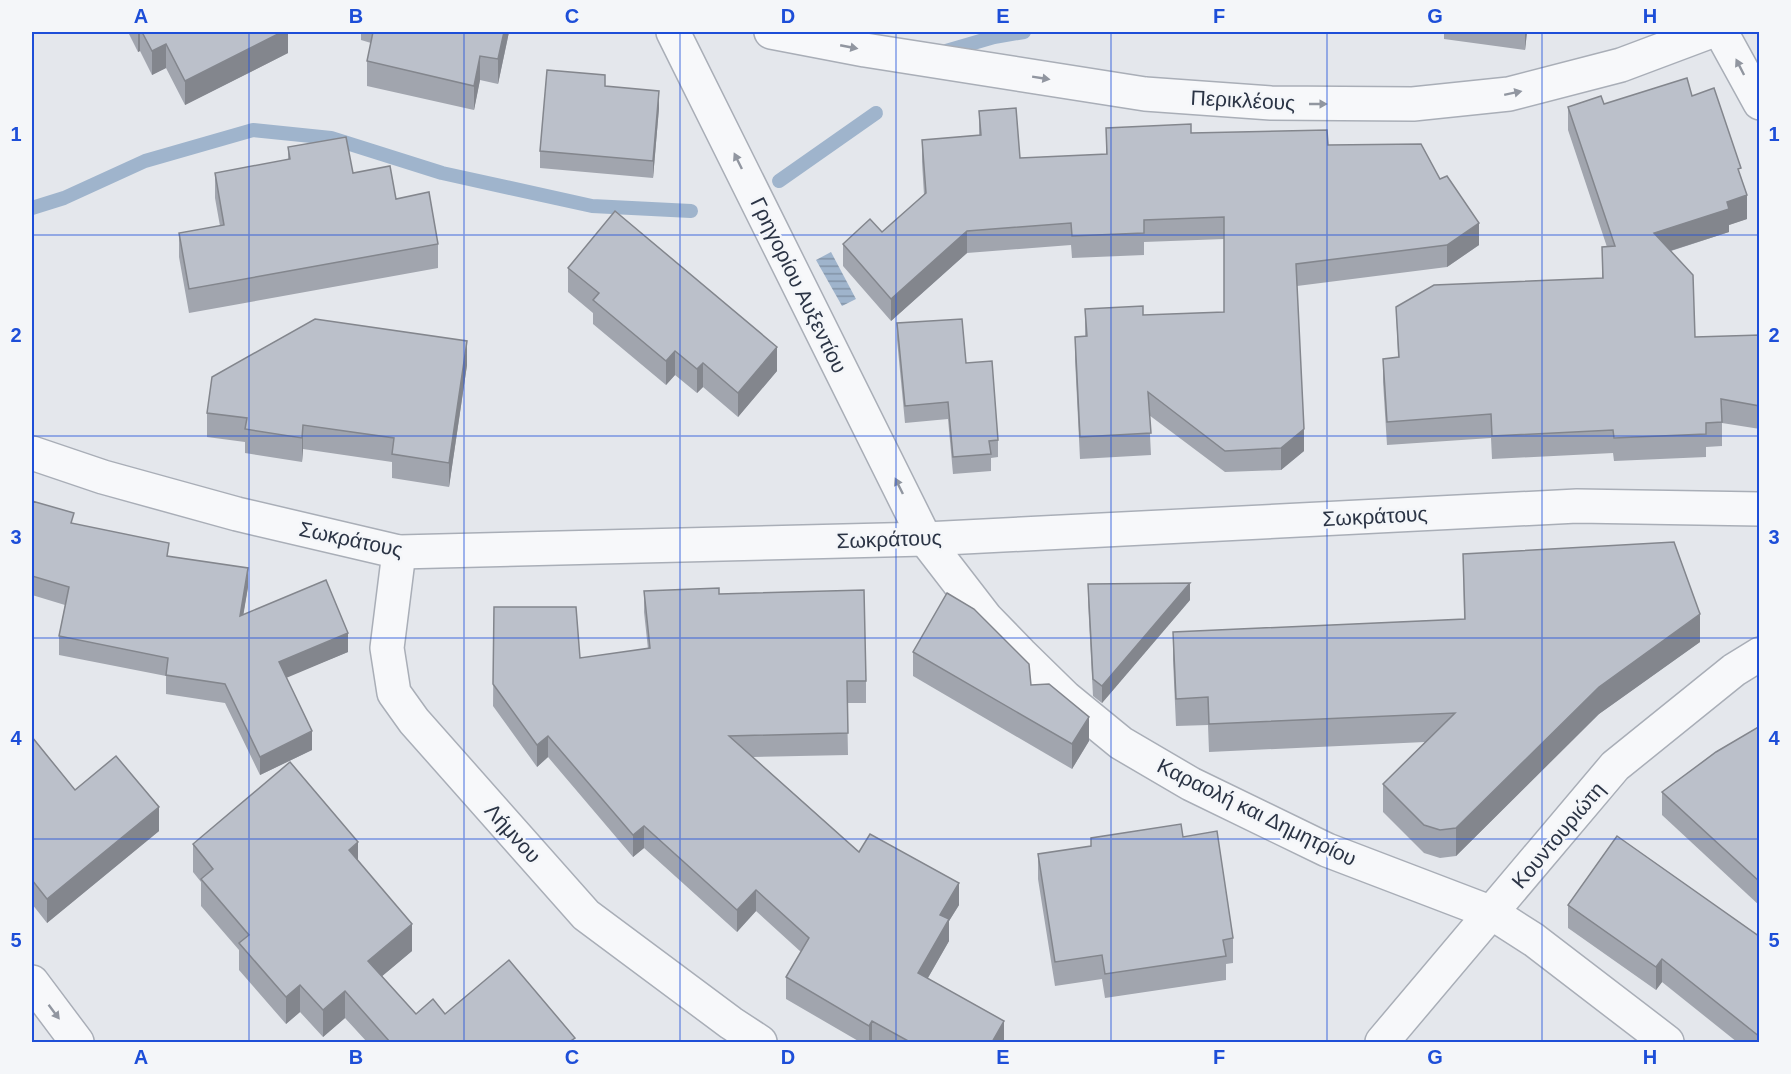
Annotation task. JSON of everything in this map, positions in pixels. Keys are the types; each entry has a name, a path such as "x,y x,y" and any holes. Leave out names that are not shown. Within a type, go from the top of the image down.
{"street":[{"name":"Γρηγορίου Αυξεντίου","path":"673,32 925,539"},
{"name":"Περικλέους","path":"771,32 865,50 1144,94 1271,103 1401,104 1509,94 1621,65 1709,32"},
{"path":"1721,32 1760,103"},
{"name":"Σωκράτους","path":"32,453 103,477 237,514 399,552 925,539 1577,506 1760,510"},
{"name":"Καραολή και Δημητρίου","path":"925,539 986,618 1007,640 1066,698 1121,743 1191,784 1327,850 1492,913 1534,940 1667,1042"},
{"name":"Λήμνου","path":"399,552 387,648 394,693 414,721 586,915 760,1042"},
{"name":"Κουντουριώτη","path":"1382,1042 1615,766 1734,670 1760,654"},
{"path":"32,982 77,1042"}],"water":[{"path":"831,252 856,299 842,306 816,260"}],"building":[{"path":"142,32 282,32 185,81 166,44 152,51"},
{"path":"373,32 504,32 498,59 480,56 474,86 367,61"},
{"path":"547,70 605,75 605,86 659,91 653,161 540,151"},
{"path":"1687,78 1692,96 1714,88 1741,168 1738,169 1747,195 1727,202 1729,209 1654,233 1693,275 1695,337 1760,335 1760,406 1721,399 1722,422 1706,423 1706,434 1614,438 1613,430 1492,436 1491,414 1387,422 1383,359 1399,357 1396,307 1434,285 1603,278 1602,247 1615,246 1568,107 1601,96 1604,104"},
{"path":"1016,108 1020,158 1107,154 1106,128 1191,124 1191,133 1327,130 1328,145 1421,144 1440,179 1447,176 1479,223 1447,245 1296,264 1304,429 1281,448 1225,451 1148,392 1151,433 1080,437 1075,337 1087,336 1085,309 1143,306 1143,315 1224,312 1224,217 1144,220 1144,233 1072,236 1071,223 967,231 891,299 843,244 870,219 882,232 926,193 922,140 981,135 979,111"},
{"path":"346,137 353,173 390,166 396,199 429,192 438,244 189,289 179,233 224,225 215,173 290,159 288,147"},
{"path":"615,211 777,347 738,393 703,363 697,369 675,351 666,361 593,300 599,293 568,268"},
{"path":"315,319 467,341 449,463 392,454 394,438 303,425 302,438 245,429 247,418 207,413 212,377"},
{"path":"962,319 966,363 992,361 998,440 989,441 991,454 953,457 948,402 905,406 897,323"},
{"path":"32,501 74,513 71,523 169,543 167,556 248,568 240,616 326,580 348,633 279,662 312,731 260,757 225,684 166,675 168,658 59,636 69,587 32,576"},
{"path":"1674,542 1700,614 1599,687 1456,828 1440,830 1424,825 1383,784 1455,713 1209,724 1208,697 1176,699 1173,632 1465,619 1463,554"},
{"path":"1190,583 1102,686 1093,679 1088,584"},
{"path":"719,588 719,594 864,590 866,681 847,681 848,733 729,736 859,852 870,834 959,883 940,915 949,919 918,973 1004,1021 992,1042 910,1042 872,1021 869,1026 786,977 809,938 756,890 737,910 644,826 633,835 548,736 537,745 493,684 494,607 576,607 580,658 650,648 644,591"},
{"path":"947,593 974,609 1029,664 1031,685 1049,684 1089,717 1072,744 913,652"},
{"path":"1760,726 1760,882 1662,792 1716,752"},
{"path":"32,737 75,790 116,756 159,807 47,899 32,880"},
{"path":"290,762 358,842 349,850 412,924 368,961 416,1014 433,999 445,1014 509,960 575,1038 569,1042 390,1042 345,991 323,1010 300,985 286,997 239,943 249,935 201,879 213,869 193,844"},
{"path":"1181,824 1183,837 1217,831 1233,938 1223,940 1226,956 1105,974 1102,955 1055,962 1038,854 1091,846 1091,838"},
{"path":"1617,836 1760,937 1760,1037 1662,959 1656,967 1568,905"}],"waterway":[{"path":"946,51 994,37 1024,32"},
{"path":"779,181 876,113"},
{"path":"32,208 64,198 145,161 253,130 331,138 442,173 592,206 691,211"}]}
